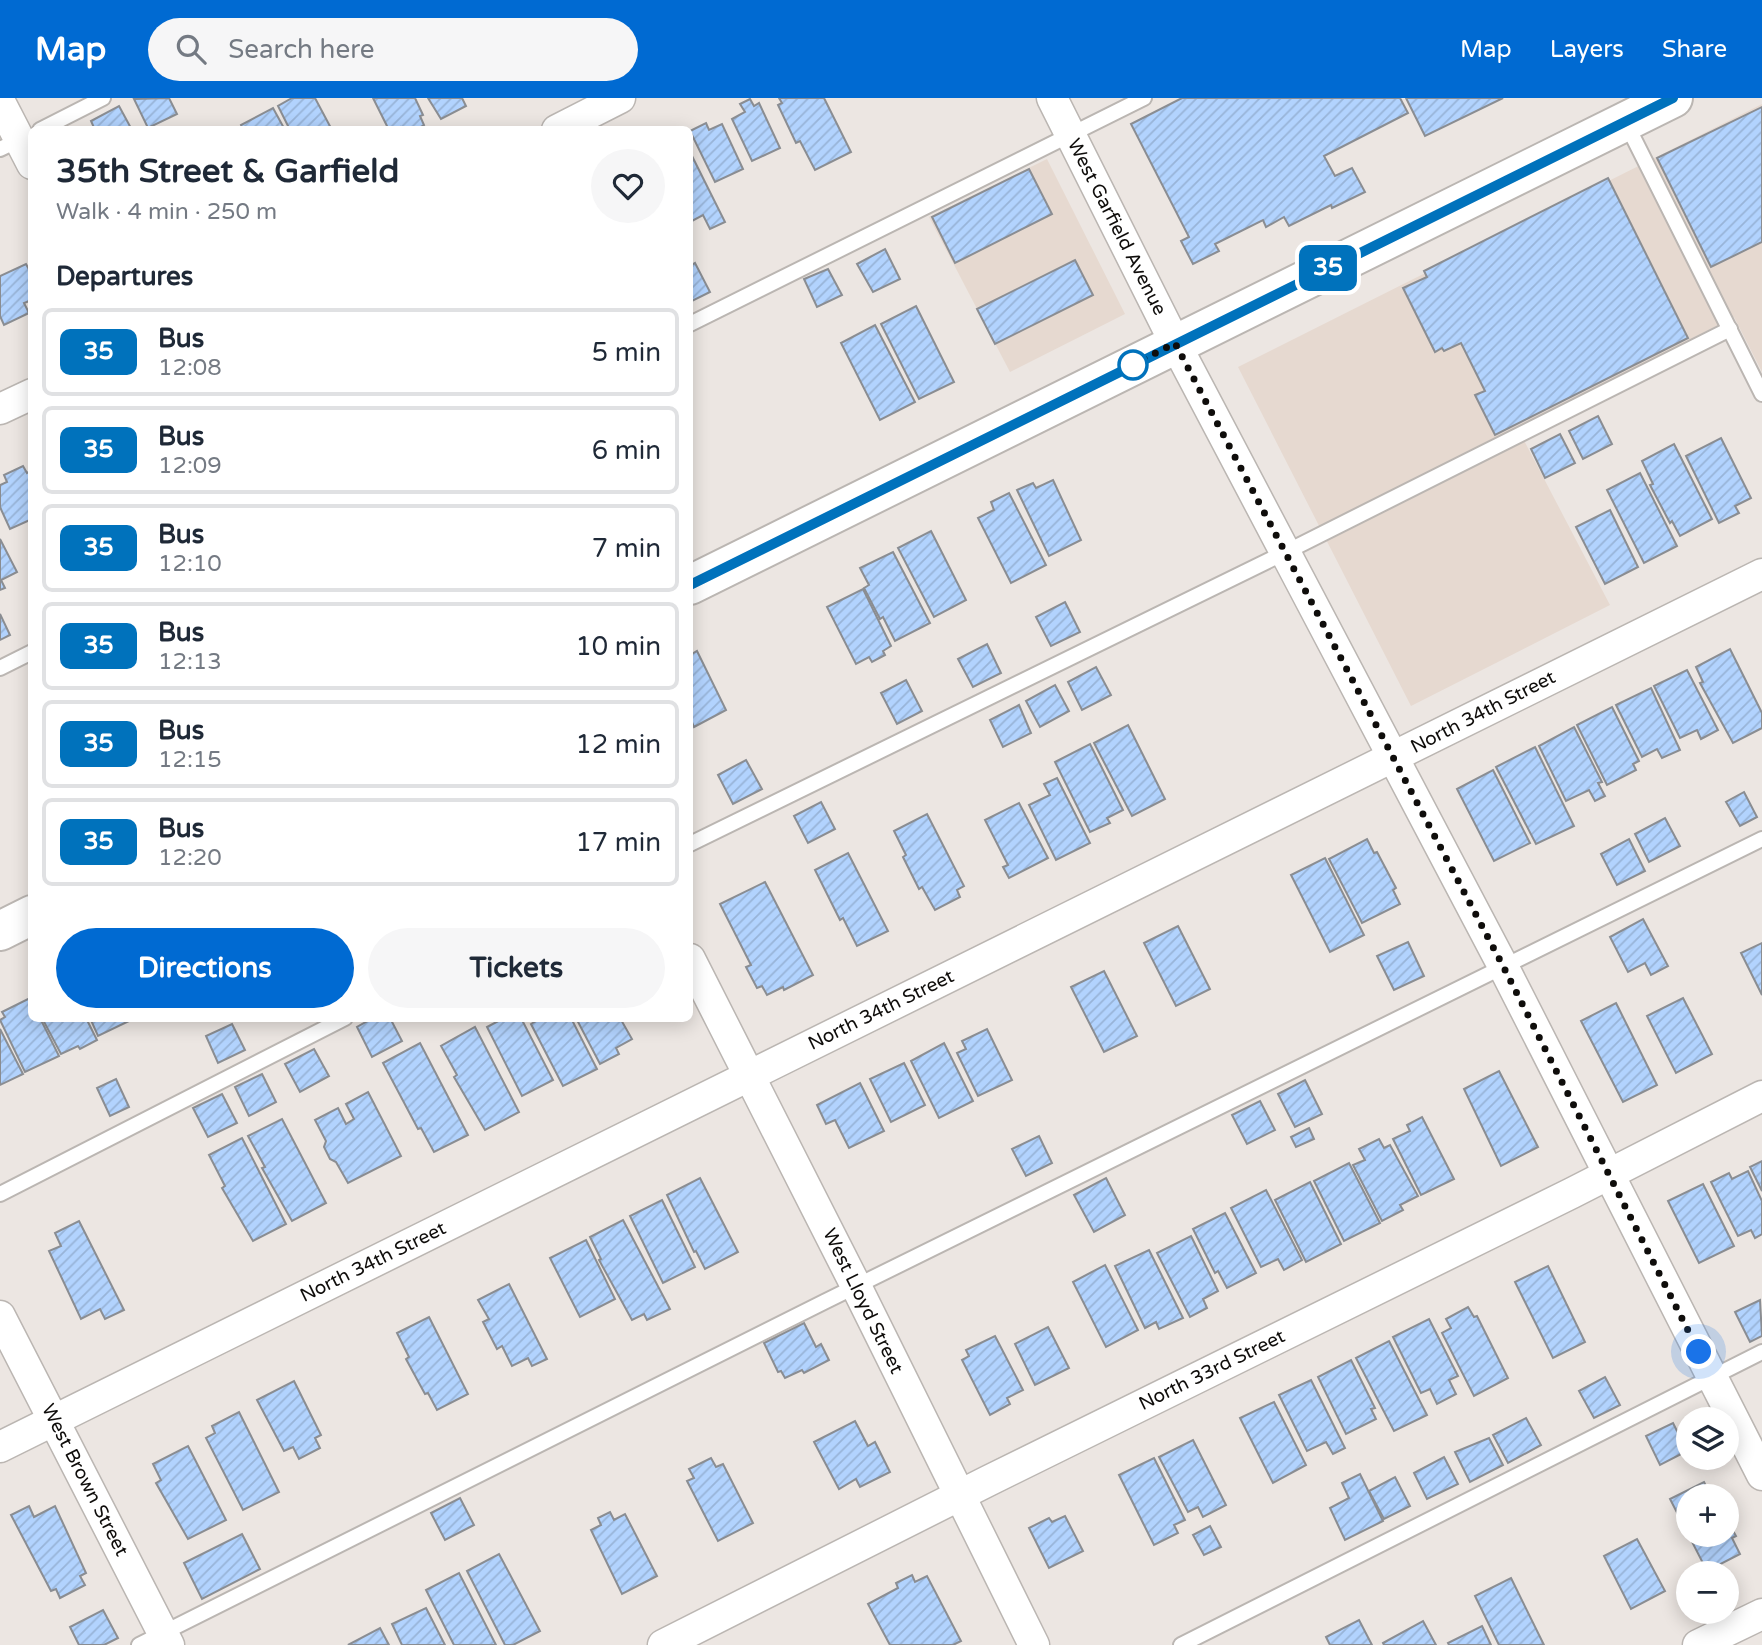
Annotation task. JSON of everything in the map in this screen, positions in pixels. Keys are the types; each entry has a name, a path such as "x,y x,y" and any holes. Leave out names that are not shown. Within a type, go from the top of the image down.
{"main road":[{"path":"693,584 1672,98"},
{"path":"0,930 28,917"}],"street":[{"path":"565,126 620,98"},
{"name":"West Garfield Avenue","path":"1052,98 1175,343 1610,1173 1762,1475"},
{"path":"0,102 25,143"},
{"path":"0,410 28,396"},
{"name":"North 34th Street","path":"0,1447 1762,574"},
{"name":"West Lloyd Street","path":"693,965 1034,1645"},
{"name":"North 33rd Street","path":"663,1645 1762,1096"},
{"name":"West Brown Street","path":"0,1316 54,1420 157,1641"},
{"path":"1698,1645 1762,1614"}],"lane":[{"path":"54,126 103,98"},
{"path":"693,322 1143,98"},
{"path":"1625,121 1762,394"},
{"path":"693,843 1286,552 1730,329"},
{"path":"0,668 28,654"},
{"path":"157,1641 856,1286 1762,839"},
{"path":"0,1194 337,1022"},
{"path":"1181,1645 1762,1352"}],"shaded area":[{"path":"1762,104 1762,372 1734,317 1518,429 1610,605 1411,706 1238,367"},
{"path":"1047,159 1125,314 1010,372 929,217"}],"building":[{"path":"169,98 177,114 147,126 134,99"},
{"path":"292,98 315,98 330,126 288,126 278,106"},
{"path":"373,98 415,98 423,115 420,116 424,125 387,126"},
{"path":"428,98 462,98 466,106 441,119"},
{"path":"779,98 824,98 851,152 815,170 800,141 796,143 778,105 782,103"},
{"path":"1182,98 1400,98 1408,113 1324,156 1335,176 1352,168 1365,192 1289,226 1284,217 1266,227 1263,220 1215,244 1219,251 1193,264 1181,241 1189,237 1131,124"},
{"path":"1406,98 1503,98 1425,136"},
{"path":"750,99 754,106 759,103 780,148 752,161 732,119 745,112 740,104"},
{"path":"119,106 130,126 93,126 91,121"},
{"path":"1762,107 1762,242 1711,267 1657,158"},
{"path":"273,108 283,126 241,126"},
{"path":"706,123 709,130 722,124 743,169 715,182 693,137 693,130"},
{"path":"693,158 725,222 710,229 703,215 693,220"},
{"path":"1029,169 1052,214 955,263 932,217"},
{"path":"1608,178 1688,338 1495,435 1475,395 1485,391 1461,343 1435,352 1403,288 1427,277 1424,271"},
{"path":"885,249 900,279 873,292 857,264"},
{"path":"1075,260 1093,295 995,344 977,309"},
{"path":"695,263 710,292 693,300"},
{"path":"26,264 28,268 28,302 24,303 28,313 4,325 0,316 0,276"},
{"path":"828,269 842,295 817,307 804,279"},
{"path":"916,306 954,382 919,399 881,324"},
{"path":"875,325 915,402 880,420 841,343"},
{"path":"1598,416 1612,444 1583,459 1569,431"},
{"path":"1560,434 1575,463 1545,478 1531,449"},
{"path":"1721,438 1751,498 1735,506 1739,513 1719,523 1686,456"},
{"path":"1674,444 1712,519 1680,536 1650,485 1653,484 1642,461"},
{"path":"23,466 28,472 28,521 10,529 0,507 0,485 7,482 4,475"},
{"path":"1640,473 1677,546 1644,563 1607,490"},
{"path":"1053,480 1081,540 1049,556 1017,490 1033,483 1036,488"},
{"path":"1009,493 1046,565 1011,583 978,518 994,510 991,502"},
{"path":"1610,510 1638,567 1605,584 1576,527"},
{"path":"931,531 966,600 934,617 898,548"},
{"path":"0,539 17,572 1,580 5,588 0,590"},
{"path":"893,552 930,623 895,641 864,588 869,585 860,568"},
{"path":"863,589 891,646 883,651 885,655 872,662 869,657 856,664 827,607"},
{"path":"1065,602 1080,632 1051,646 1036,617"},
{"path":"0,614 10,635 0,640"},
{"path":"987,644 1001,673 973,687 958,659"},
{"path":"1730,649 1762,713 1762,728 1733,743 1700,683 1703,682 1696,667"},
{"path":"697,651 726,710 694,727 693,724 693,653"},
{"path":"1096,667 1111,695 1082,710 1068,682"},
{"path":"1687,670 1718,730 1701,739 1697,730 1680,738 1654,686"},
{"path":"906,680 922,711 897,724 881,693"},
{"path":"1055,685 1069,711 1040,727 1026,701"},
{"path":"1651,688 1680,750 1662,758 1657,749 1642,757 1616,705"},
{"path":"1019,705 1031,733 1003,747 990,720"},
{"path":"1612,707 1639,761 1633,764 1636,770 1607,785 1577,725"},
{"path":"1128,725 1165,799 1132,816 1094,743"},
{"path":"1574,727 1602,782 1598,783 1605,796 1595,801 1589,790 1566,801 1539,746"},
{"path":"1090,744 1123,810 1107,818 1110,823 1090,832 1055,762"},
{"path":"1535,747 1574,826 1536,844 1496,767"},
{"path":"746,760 762,789 733,804 718,775"},
{"path":"1493,770 1530,843 1494,861 1457,789"},
{"path":"1057,778 1090,843 1056,860 1029,805 1050,795 1044,784"},
{"path":"1744,792 1757,817 1740,826 1726,802"},
{"path":"821,802 835,829 808,843 794,816"},
{"path":"1019,803 1048,858 1009,878 1003,867 1008,865 985,820"},
{"path":"927,814 964,886 957,890 960,897 935,910 922,887 919,889 894,831"},
{"path":"1665,818 1680,846 1649,862 1635,834"},
{"path":"1367,839 1396,888 1393,890 1400,904 1362,923 1329,859"},
{"path":"1629,839 1645,871 1617,885 1601,854"},
{"path":"848,853 888,931 857,946 843,918 840,920 815,870"},
{"path":"1325,858 1364,935 1330,952 1291,875"},
{"path":"765,882 813,975 784,990 783,987 767,995 762,986 757,988 746,967 751,965 720,904"},
{"path":"1643,919 1668,966 1651,975 1645,963 1628,972 1610,937"},
{"path":"1178,926 1210,989 1176,1006 1144,943"},
{"path":"1408,942 1424,976 1394,990 1377,956"},
{"path":"1762,943 1762,995 1741,953"},
{"path":"1104,971 1137,1036 1104,1052 1071,987"},
{"path":"1683,998 1712,1054 1676,1073 1647,1016"},
{"path":"28,999 28,1022 42,1022 59,1056 25,1072 0,1020 5,1017 2,1012"},
{"path":"1616,1003 1657,1085 1623,1102 1581,1021"},
{"path":"44,1022 88,1022 97,1040 80,1049 78,1046 61,1054"},
{"path":"92,1022 127,1022 98,1036"},
{"path":"366,1022 392,1022 402,1041 372,1057 357,1027"},
{"path":"496,1022 523,1022 553,1080 522,1096 487,1027"},
{"path":"573,1022 597,1069 563,1086 531,1024"},
{"path":"578,1022 622,1022 632,1039 616,1048 619,1054 600,1064"},
{"path":"232,1024 245,1050 218,1063 206,1036"},
{"path":"475,1027 519,1112 485,1130 454,1077 457,1075 441,1046"},
{"path":"0,1029 23,1074 0,1085"},
{"path":"987,1029 1012,1080 978,1096 957,1053 966,1049 962,1041"},
{"path":"420,1043 468,1135 434,1152 421,1128 418,1129 383,1063"},
{"path":"944,1043 973,1101 939,1118 911,1061"},
{"path":"314,1049 329,1076 300,1092 285,1064"},
{"path":"904,1063 925,1105 891,1122 870,1079"},
{"path":"1499,1071 1538,1147 1501,1166 1464,1089"},
{"path":"262,1074 276,1102 249,1116 235,1087"},
{"path":"116,1079 129,1107 110,1116 97,1088"},
{"path":"1305,1080 1322,1114 1295,1127 1278,1094"},
{"path":"860,1083 884,1131 849,1148 835,1120 826,1124 817,1105"},
{"path":"368,1092 401,1156 348,1183 336,1162 330,1159 324,1147 326,1141 315,1120 338,1108 346,1124 354,1119 346,1104"},
{"path":"222,1094 237,1123 208,1137 193,1108"},
{"path":"1260,1101 1275,1130 1247,1144 1232,1115"},
{"path":"1422,1117 1454,1179 1421,1195 1393,1139 1410,1131 1407,1125"},
{"path":"282,1119 326,1203 292,1221 262,1168 265,1167 248,1136"},
{"path":"1309,1128 1314,1139 1296,1147 1291,1137"},
{"path":"1039,1136 1052,1163 1026,1176 1012,1149"},
{"path":"242,1138 286,1224 253,1241 222,1188 225,1186 209,1155"},
{"path":"1379,1139 1384,1148 1390,1145 1418,1196 1400,1205 1403,1210 1382,1221 1353,1165 1365,1160 1359,1149"},
{"path":"1762,1161 1762,1191 1750,1167"},
{"path":"1349,1163 1380,1223 1344,1241 1314,1181"},
{"path":"1748,1171 1762,1201 1762,1234 1755,1238 1751,1230 1738,1236 1711,1182 1729,1173 1732,1179"},
{"path":"700,1178 738,1252 705,1269 667,1195"},
{"path":"1106,1178 1125,1215 1094,1232 1074,1195"},
{"path":"1310,1182 1341,1244 1306,1262 1275,1200"},
{"path":"1703,1184 1734,1246 1699,1263 1668,1201"},
{"path":"1266,1190 1302,1260 1284,1270 1278,1259 1261,1267 1231,1208"},
{"path":"662,1200 695,1267 663,1283 630,1216"},
{"path":"1225,1213 1256,1273 1227,1288 1218,1271 1215,1273 1193,1229"},
{"path":"623,1220 670,1309 647,1320 644,1314 632,1320 599,1260 601,1259 590,1237"},
{"path":"79,1221 124,1310 105,1319 100,1309 81,1319 49,1251 61,1246 55,1233"},
{"path":"1191,1236 1218,1291 1203,1299 1207,1308 1190,1317 1157,1253"},
{"path":"586,1240 615,1299 580,1317 550,1258"},
{"path":"1149,1250 1183,1318 1159,1329 1156,1322 1145,1328 1115,1266"},
{"path":"1105,1265 1138,1330 1106,1347 1073,1282"},
{"path":"1548,1266 1585,1342 1553,1358 1515,1282"},
{"path":"509,1284 547,1359 532,1366 528,1358 512,1366 502,1346 497,1349 483,1322 489,1319 478,1300"},
{"path":"1760,1300 1762,1336 1750,1342 1735,1312"},
{"path":"1468,1307 1474,1317 1477,1316 1508,1378 1474,1396 1442,1333 1451,1328 1446,1319"},
{"path":"429,1317 468,1394 437,1410 406,1359 409,1357 397,1333"},
{"path":"1429,1319 1458,1376 1449,1380 1456,1394 1437,1404 1430,1389 1421,1393 1393,1337"},
{"path":"804,1323 816,1347 821,1344 829,1360 804,1373 802,1370 785,1378 781,1371 778,1372 764,1343"},
{"path":"1048,1327 1069,1368 1035,1385 1015,1344"},
{"path":"995,1336 1023,1390 1007,1398 1010,1404 990,1415 962,1360 969,1356 966,1350"},
{"path":"1389,1341 1427,1415 1394,1431 1356,1358"},
{"path":"1351,1360 1375,1408 1371,1409 1376,1419 1346,1434 1318,1377"},
{"path":"1605,1377 1620,1405 1594,1418 1579,1391"},
{"path":"1311,1380 1345,1448 1333,1454 1326,1442 1307,1451 1279,1395"},
{"path":"294,1381 321,1435 315,1438 320,1448 299,1459 293,1447 284,1451 257,1400"},
{"path":"1274,1402 1306,1465 1273,1483 1240,1418"},
{"path":"239,1412 279,1492 243,1510 206,1438 215,1433 212,1426"},
{"path":"1526,1418 1541,1445 1508,1463 1493,1435"},
{"path":"855,1421 868,1446 875,1442 890,1472 860,1487 856,1479 839,1489 814,1442"},
{"path":"1673,1423 1676,1429 1676,1457 1660,1465 1646,1436"},
{"path":"1489,1438 1503,1465 1470,1482 1455,1452"},
{"path":"1193,1440 1226,1505 1203,1517 1198,1507 1188,1512 1159,1457"},
{"path":"188,1446 226,1520 188,1539 156,1483 161,1480 153,1464"},
{"path":"1444,1457 1458,1484 1427,1499 1414,1473"},
{"path":"711,1458 716,1467 723,1464 753,1523 718,1541 687,1481 694,1478 689,1469"},
{"path":"1154,1458 1185,1520 1174,1525 1178,1533 1154,1545 1119,1475"},
{"path":"1360,1474 1383,1521 1345,1540 1330,1508 1349,1498 1342,1483"},
{"path":"1395,1477 1410,1506 1384,1519 1369,1491"},
{"path":"1676,1496 1676,1511 1670,1499"},
{"path":"460,1498 474,1525 445,1540 431,1513"},
{"path":"29,1506 34,1517 55,1506 86,1573 80,1576 85,1585 60,1598 56,1589 51,1591 11,1515"},
{"path":"610,1512 614,1520 625,1514 657,1576 622,1594 591,1530 601,1525 598,1518"},
{"path":"1065,1516 1083,1551 1049,1568 1029,1528 1049,1518 1052,1522"},
{"path":"1210,1526 1221,1547 1204,1555 1193,1535"},
{"path":"242,1534 260,1569 202,1599 184,1563"},
{"path":"1637,1539 1665,1591 1631,1609 1604,1556"},
{"path":"1695,1547 1736,1547 1740,1554 1726,1561 1702,1561"},
{"path":"499,1554 540,1631 513,1645 505,1645 467,1571"},
{"path":"459,1573 496,1645 454,1645 426,1590"},
{"path":"912,1575 915,1582 927,1576 961,1641 953,1645 890,1645 868,1604 898,1588 896,1583"},
{"path":"1511,1578 1544,1645 1499,1645 1475,1596"},
{"path":"426,1608 445,1645 402,1645 392,1624"},
{"path":"103,1610 118,1638 104,1645 79,1645 70,1627"},
{"path":"1359,1620 1372,1645 1330,1645 1326,1637"},
{"path":"1423,1621 1436,1645 1384,1645 1383,1643"},
{"path":"1482,1626 1491,1645 1449,1645 1448,1643"},
{"path":"380,1628 389,1645 348,1645"}],"bus line":[{"name":"35","path":"693,584 1673,98"}],"route":[{"path":"1133,365 1175,343 1503,966 1699,1352"}]}
